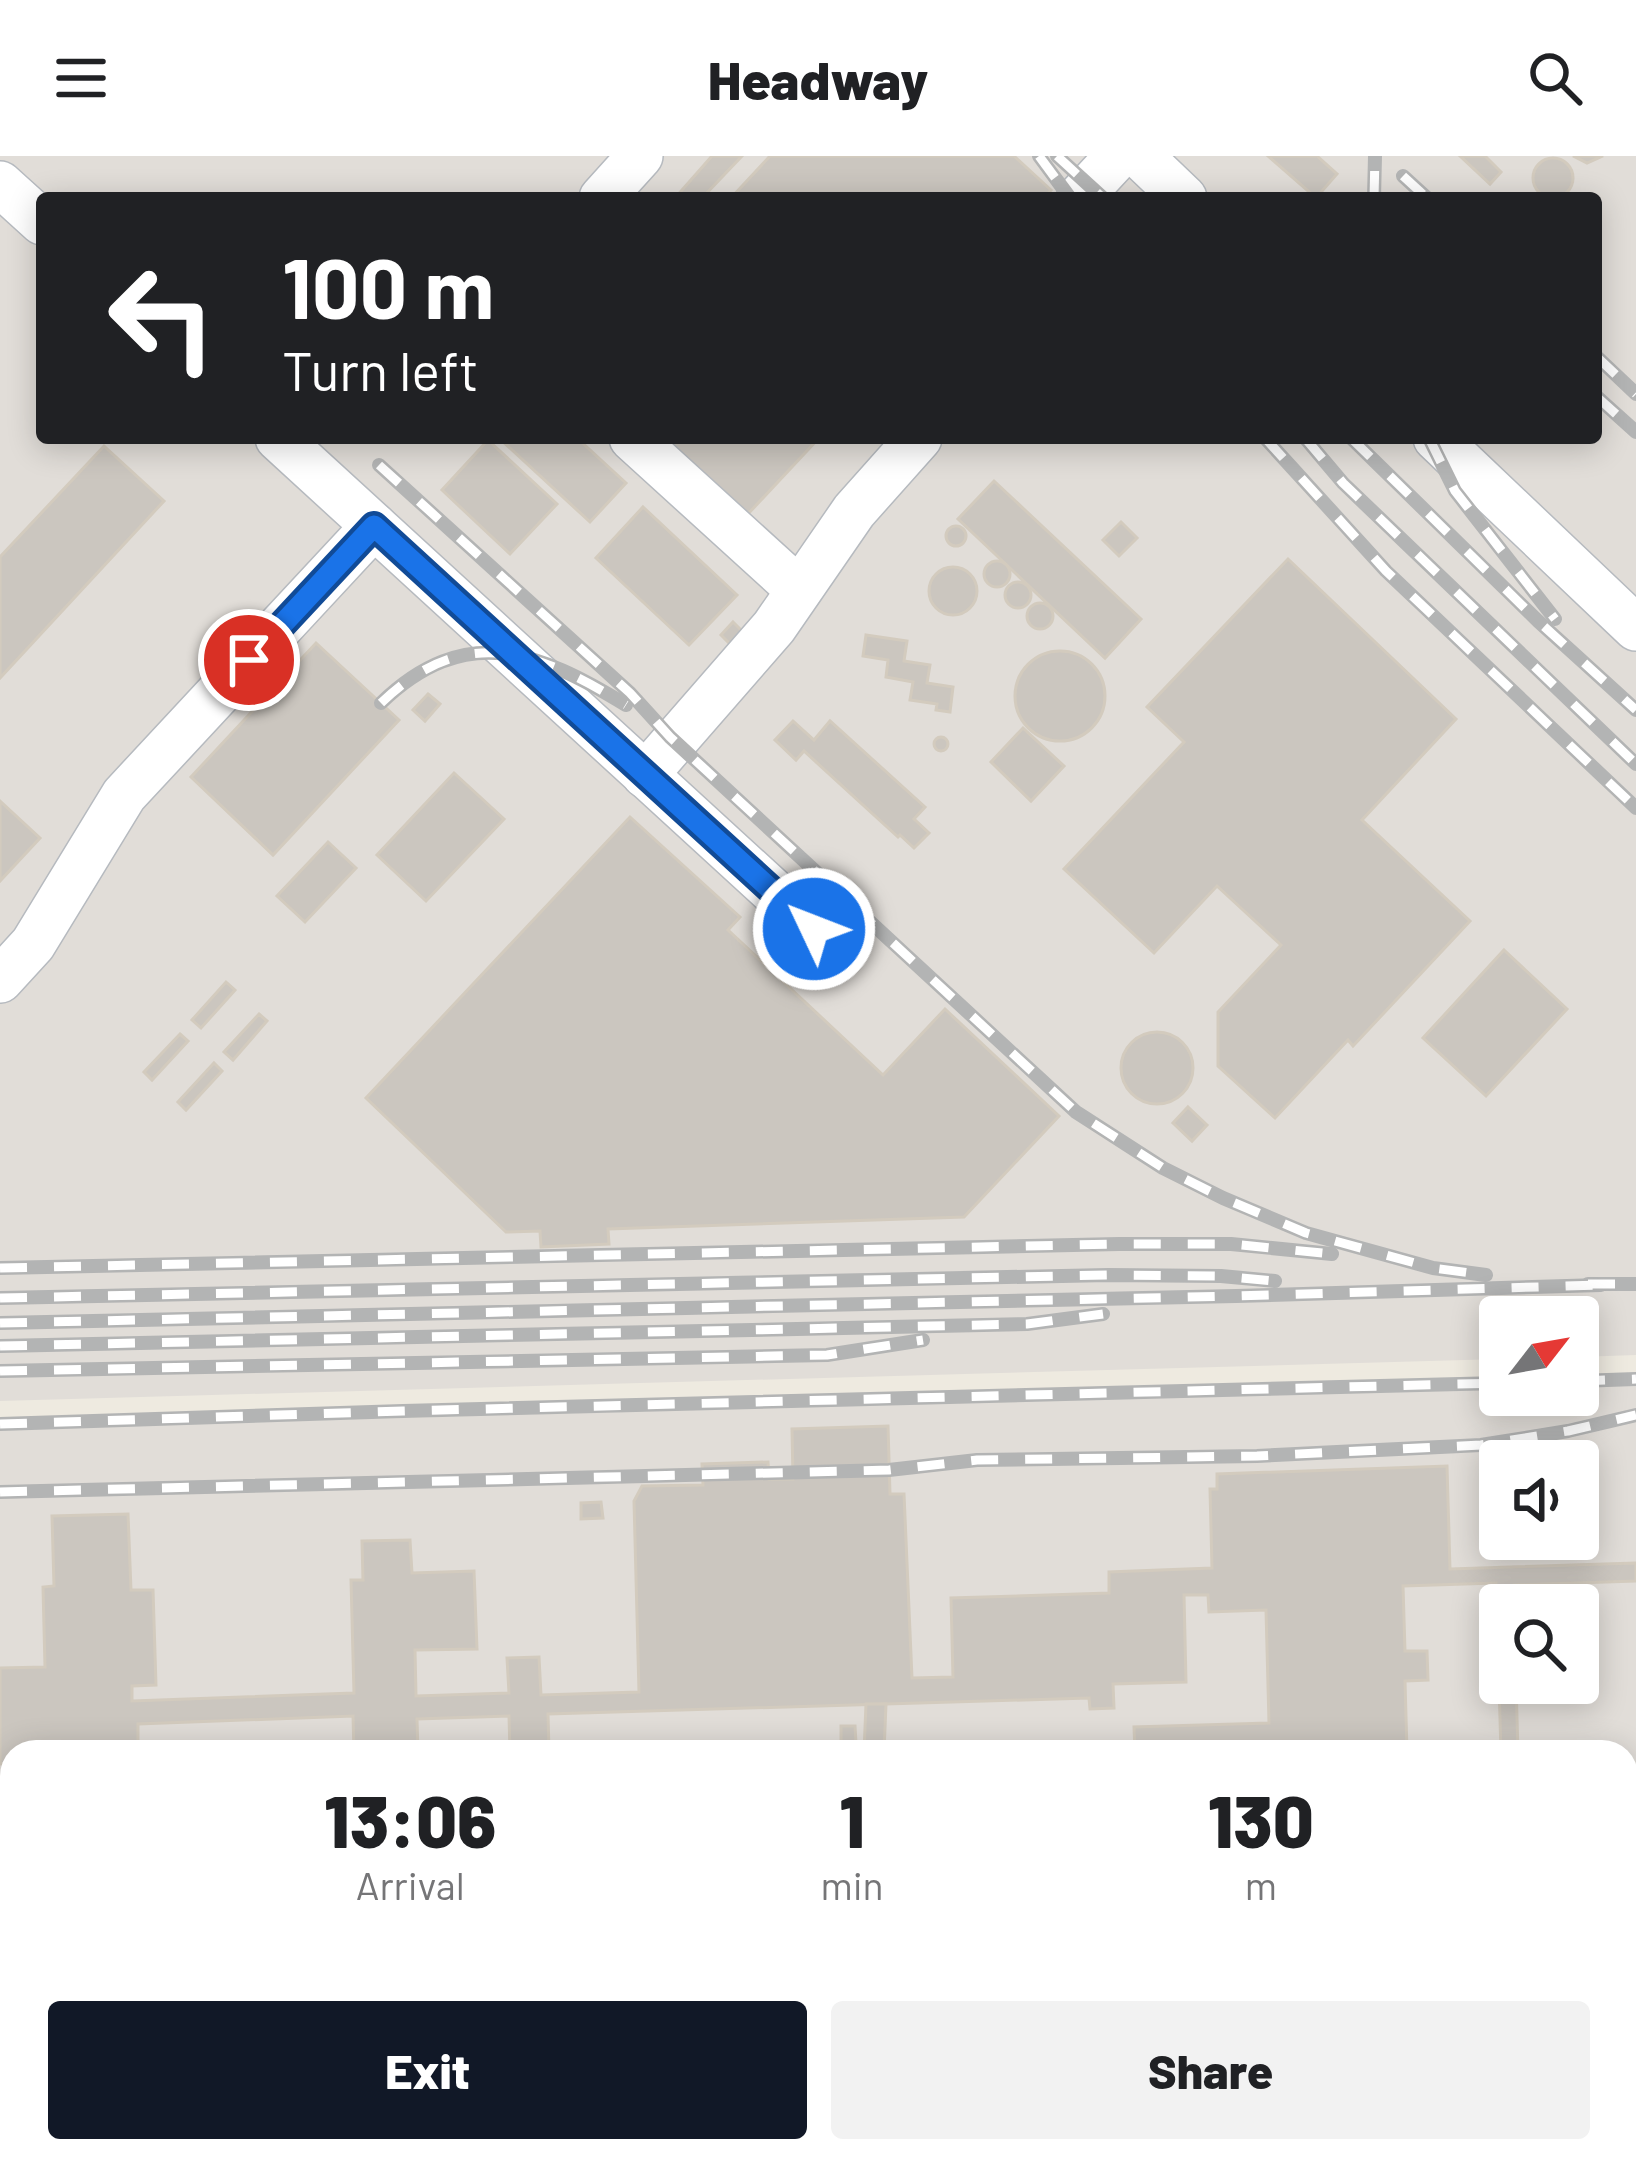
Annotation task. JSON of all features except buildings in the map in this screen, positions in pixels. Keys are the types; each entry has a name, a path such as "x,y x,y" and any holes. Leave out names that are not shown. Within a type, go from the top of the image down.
{"lane":[{"path":"607,192 640,156"},
{"path":"1085,192 1118,156"},
{"path":"1140,156 1178,192"},
{"path":"0,184 36,217"},
{"path":"639,444 799,590"},
{"path":"646,775 774,627 854,511 914,444"},
{"path":"1442,444 1636,628"},
{"path":"304,446 374,526 814,929"},
{"path":"0,980 33,944 124,794 374,526"}],"shaded area":[{"path":"0,156 1636,156 1636,1355 1599,1356 1599,1296 1479,1296 1479,1360 0,1401"},
{"path":"1636,1385 1636,1740 0,1740 0,1429 1479,1389 1479,1416 1599,1416 1599,1386"}],"railway":[{"path":"1039,156 1066,192"},
{"path":"1057,156 1096,192"},
{"path":"1374,192 1375,156"},
{"path":"1403,176 1420,192"},
{"path":"1602,362 1636,394"},
{"path":"1602,401 1636,432"},
{"path":"1270,444 1386,571 1636,808"},
{"path":"1310,444 1343,483 1636,764"},
{"path":"1357,444 1636,710"},
{"path":"1432,444 1455,491 1555,619"},
{"path":"379,465 630,693 670,737 1076,1112 1163,1168 1306,1233 1433,1268 1486,1275"},
{"path":"381,703 442,662 502,653 562,671 626,705"},
{"path":"0,1268 1119,1244 1231,1244 1332,1254"},
{"path":"0,1298 1108,1275 1275,1281"},
{"path":"1588,1284 1636,1284"},
{"path":"0,1323 1601,1285"},
{"path":"0,1346 1027,1324 1103,1314"},
{"path":"0,1371 827,1355 923,1340"},
{"path":"1599,1380 1636,1379"},
{"path":"0,1424 1479,1384"},
{"path":"0,1492 889,1470 977,1460 1257,1456 1481,1445 1636,1415"}],"route":[{"path":"249,660 374,526 814,929"}]}
